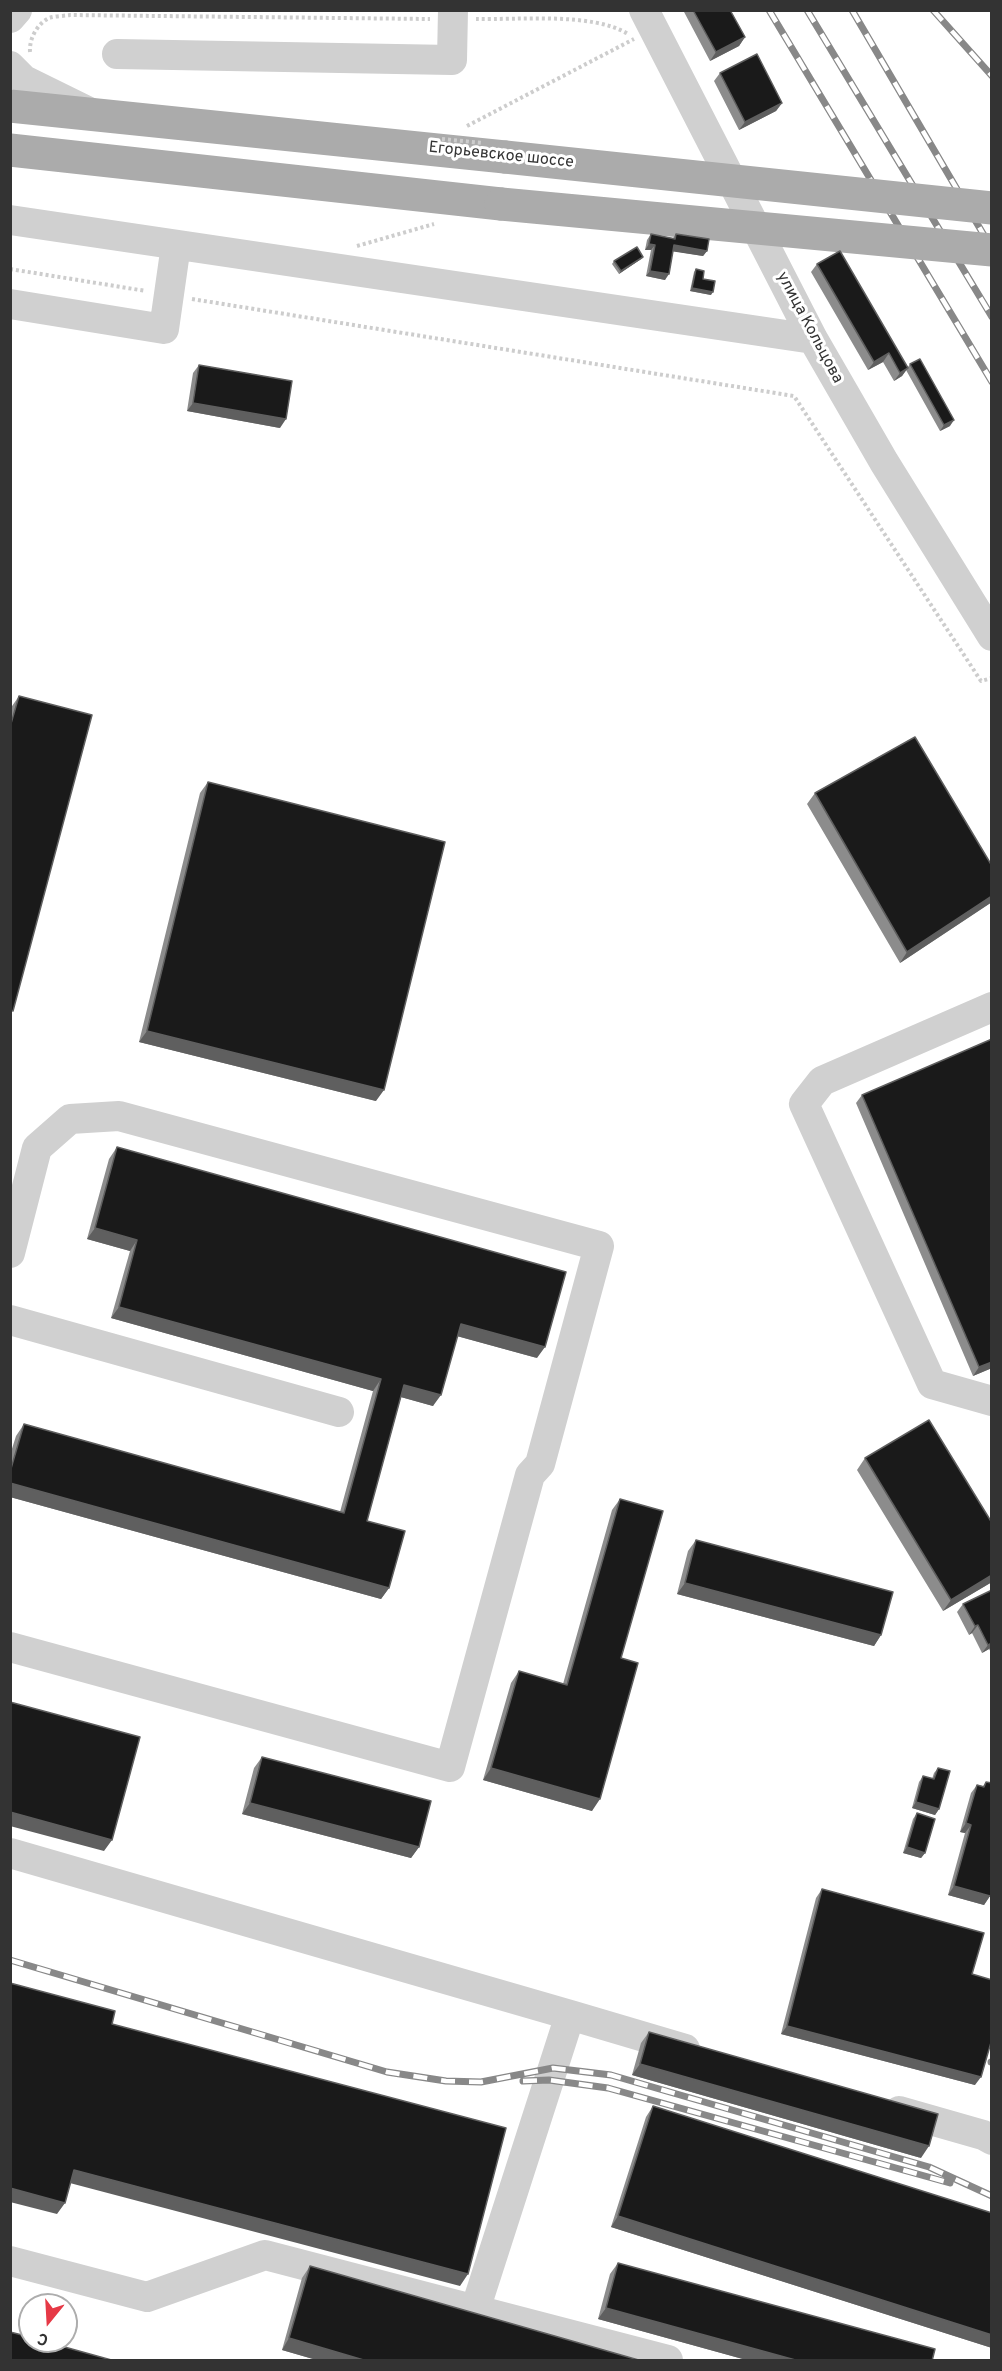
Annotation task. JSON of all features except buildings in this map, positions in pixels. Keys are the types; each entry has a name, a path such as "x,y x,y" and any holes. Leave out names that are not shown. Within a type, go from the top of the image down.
{"main road":[{"name":"Егорьевское шоссе","path":"10,106 992,208"},
{"path":"10,150 501,204 992,250"}],"street":[{"path":"10,18 17,10"},
{"path":"117,54 452,60 453,10"},
{"name":"улица Кольцова","path":"639,24 813,339 884,462 992,636"},
{"path":"21,60 24,80 94,115"},
{"path":"10,169 33,161 84,159"},
{"path":"10,203 17,211 70,229"},
{"path":"10,220 813,339"},
{"path":"10,304 164,329 176,245"},
{"path":"992,1007 822,1081 804,1104 932,1384 992,1401"},
{"path":"10,1252 37,1148 70,1119 118,1116 599,1246 540,1464 530,1475 450,1767 10,1647"},
{"path":"10,1320 339,1412"},
{"path":"10,1853 708,2055"},
{"path":"475,2310 570,2015"},
{"path":"868,2102 983,2135 992,2140"},
{"path":"10,2260 147,2297 265,2255 668,2361"}],"path":[{"path":"21,60 37,30 50,18 69,15 154,16"},
{"path":"462,129 639,24"},
{"path":"442,139 452,134"},
{"path":"350,248 435,224"},
{"path":"10,269 794,396 981,681 992,678"}],"railway":[{"path":"769,10 992,382"},
{"path":"807,10 992,317"},
{"path":"852,10 992,249"},
{"path":"933,10 992,76"},
{"path":"10,1960 387,2072 446,2081 481,2082 553,2068 611,2075 929,2167 992,2196"},
{"path":"523,2081 549,2080 608,2088 950,2183"}]}
